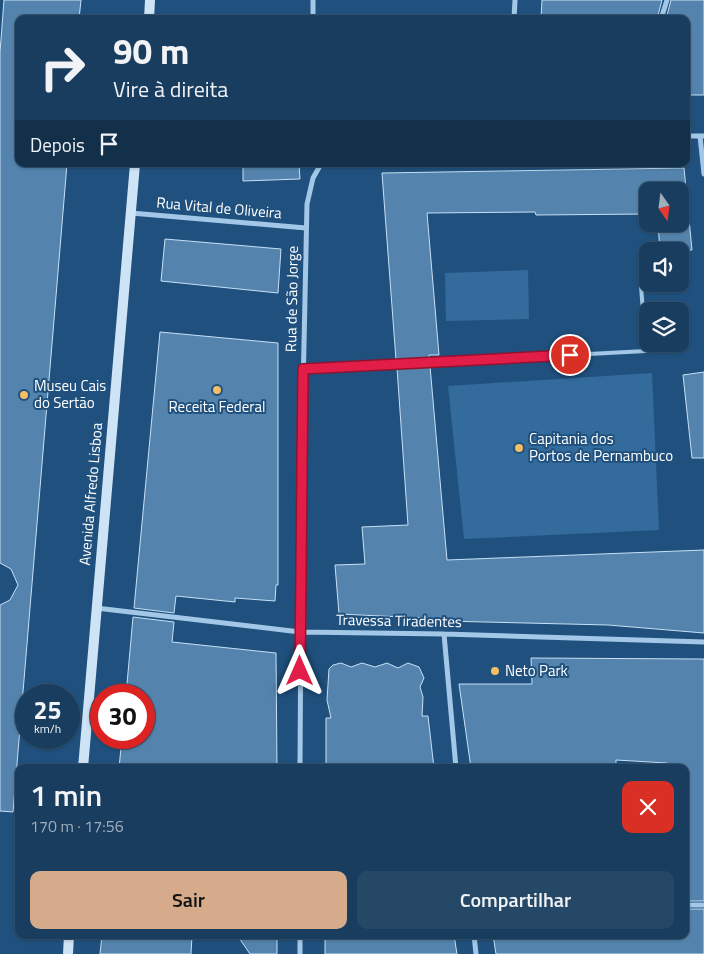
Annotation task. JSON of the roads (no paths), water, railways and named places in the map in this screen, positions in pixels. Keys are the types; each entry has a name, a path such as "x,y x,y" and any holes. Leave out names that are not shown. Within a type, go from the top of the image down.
{"main road":[{"path":"149,15 150,0"},
{"name":"Avenida Alfredo Lisboa","path":"83,764 135,167"},
{"path":"68,954 69,939"}],"street":[{"path":"313,0 313,15"},
{"path":"514,15 515,0"},
{"path":"662,15 667,0"},
{"path":"702,136 704,174"},
{"name":"Rua de São Jorge","path":"300,764 306,228 309,190 320,167"},
{"name":"Rua Vital de Oliveira","path":"131,213 306,228"},
{"name":"Travessa Tiradentes","path":"96,608 300,632 444,634 704,642"},
{"path":"444,634 456,764"},
{"path":"689,906 704,905"},
{"path":"300,939 300,954"},
{"path":"474,939 476,954"}],"lane":[{"path":"303,369 646,351 641,292"}],"place":[{"name":"Receita Federal","path":"217,390"},
{"name":"Museu Cais do Sertão","path":"24,395"},
{"name":"Capitania dos Portos de Pernambuco","path":"519,448"},
{"name":"Neto Park","path":"495,671"}]}
